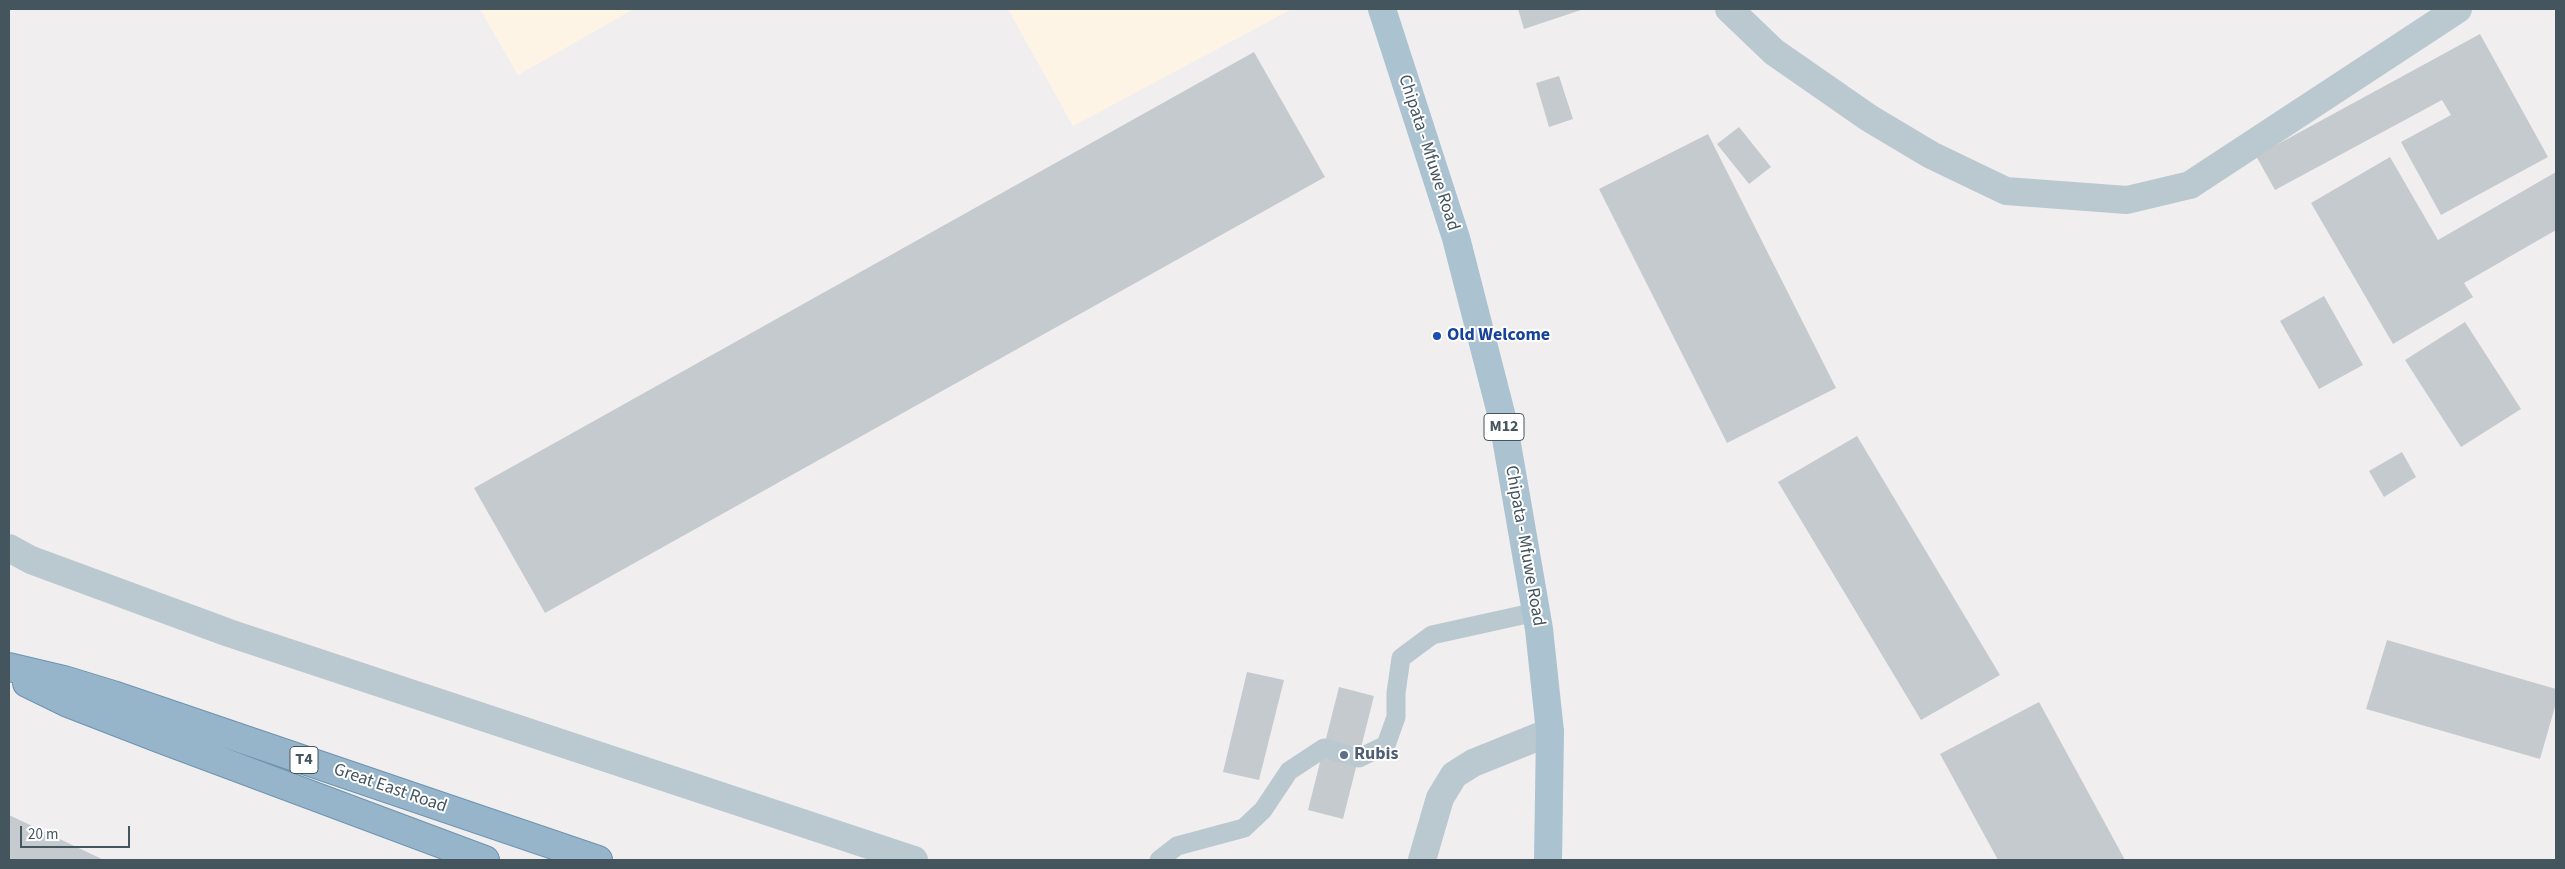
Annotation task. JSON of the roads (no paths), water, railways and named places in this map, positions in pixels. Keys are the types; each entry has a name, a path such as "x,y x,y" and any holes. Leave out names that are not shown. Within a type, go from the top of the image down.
{"highway":[{"name":"Great East Road","path":"9,667 64,680 113,695 598,860"},
{"name":"Great East Road","path":"9,674 96,714 484,860"}],"main road":[{"name":"Chipata - Mfuwe Road","path":"1382,9 1458,248 1503,421 1536,612 1550,732 1548,860"}],"street":[{"path":"1729,9 1774,52 1869,118 1931,155 2006,191 2127,200 2190,185 2458,9"},
{"path":"9,548 32,560 229,633 914,860"},
{"path":"1422,860 1440,798 1454,775 1473,763 1550,732"}],"lane":[{"path":"1158,860 1177,846 1244,828 1263,810 1289,771 1324,748 1358,758 1386,745 1396,717 1396,693 1401,658 1432,635 1536,612"}],"place":[{"name":"Old Welcome","path":"1437,336"},
{"name":"Rubis","path":"1344,755"}]}
